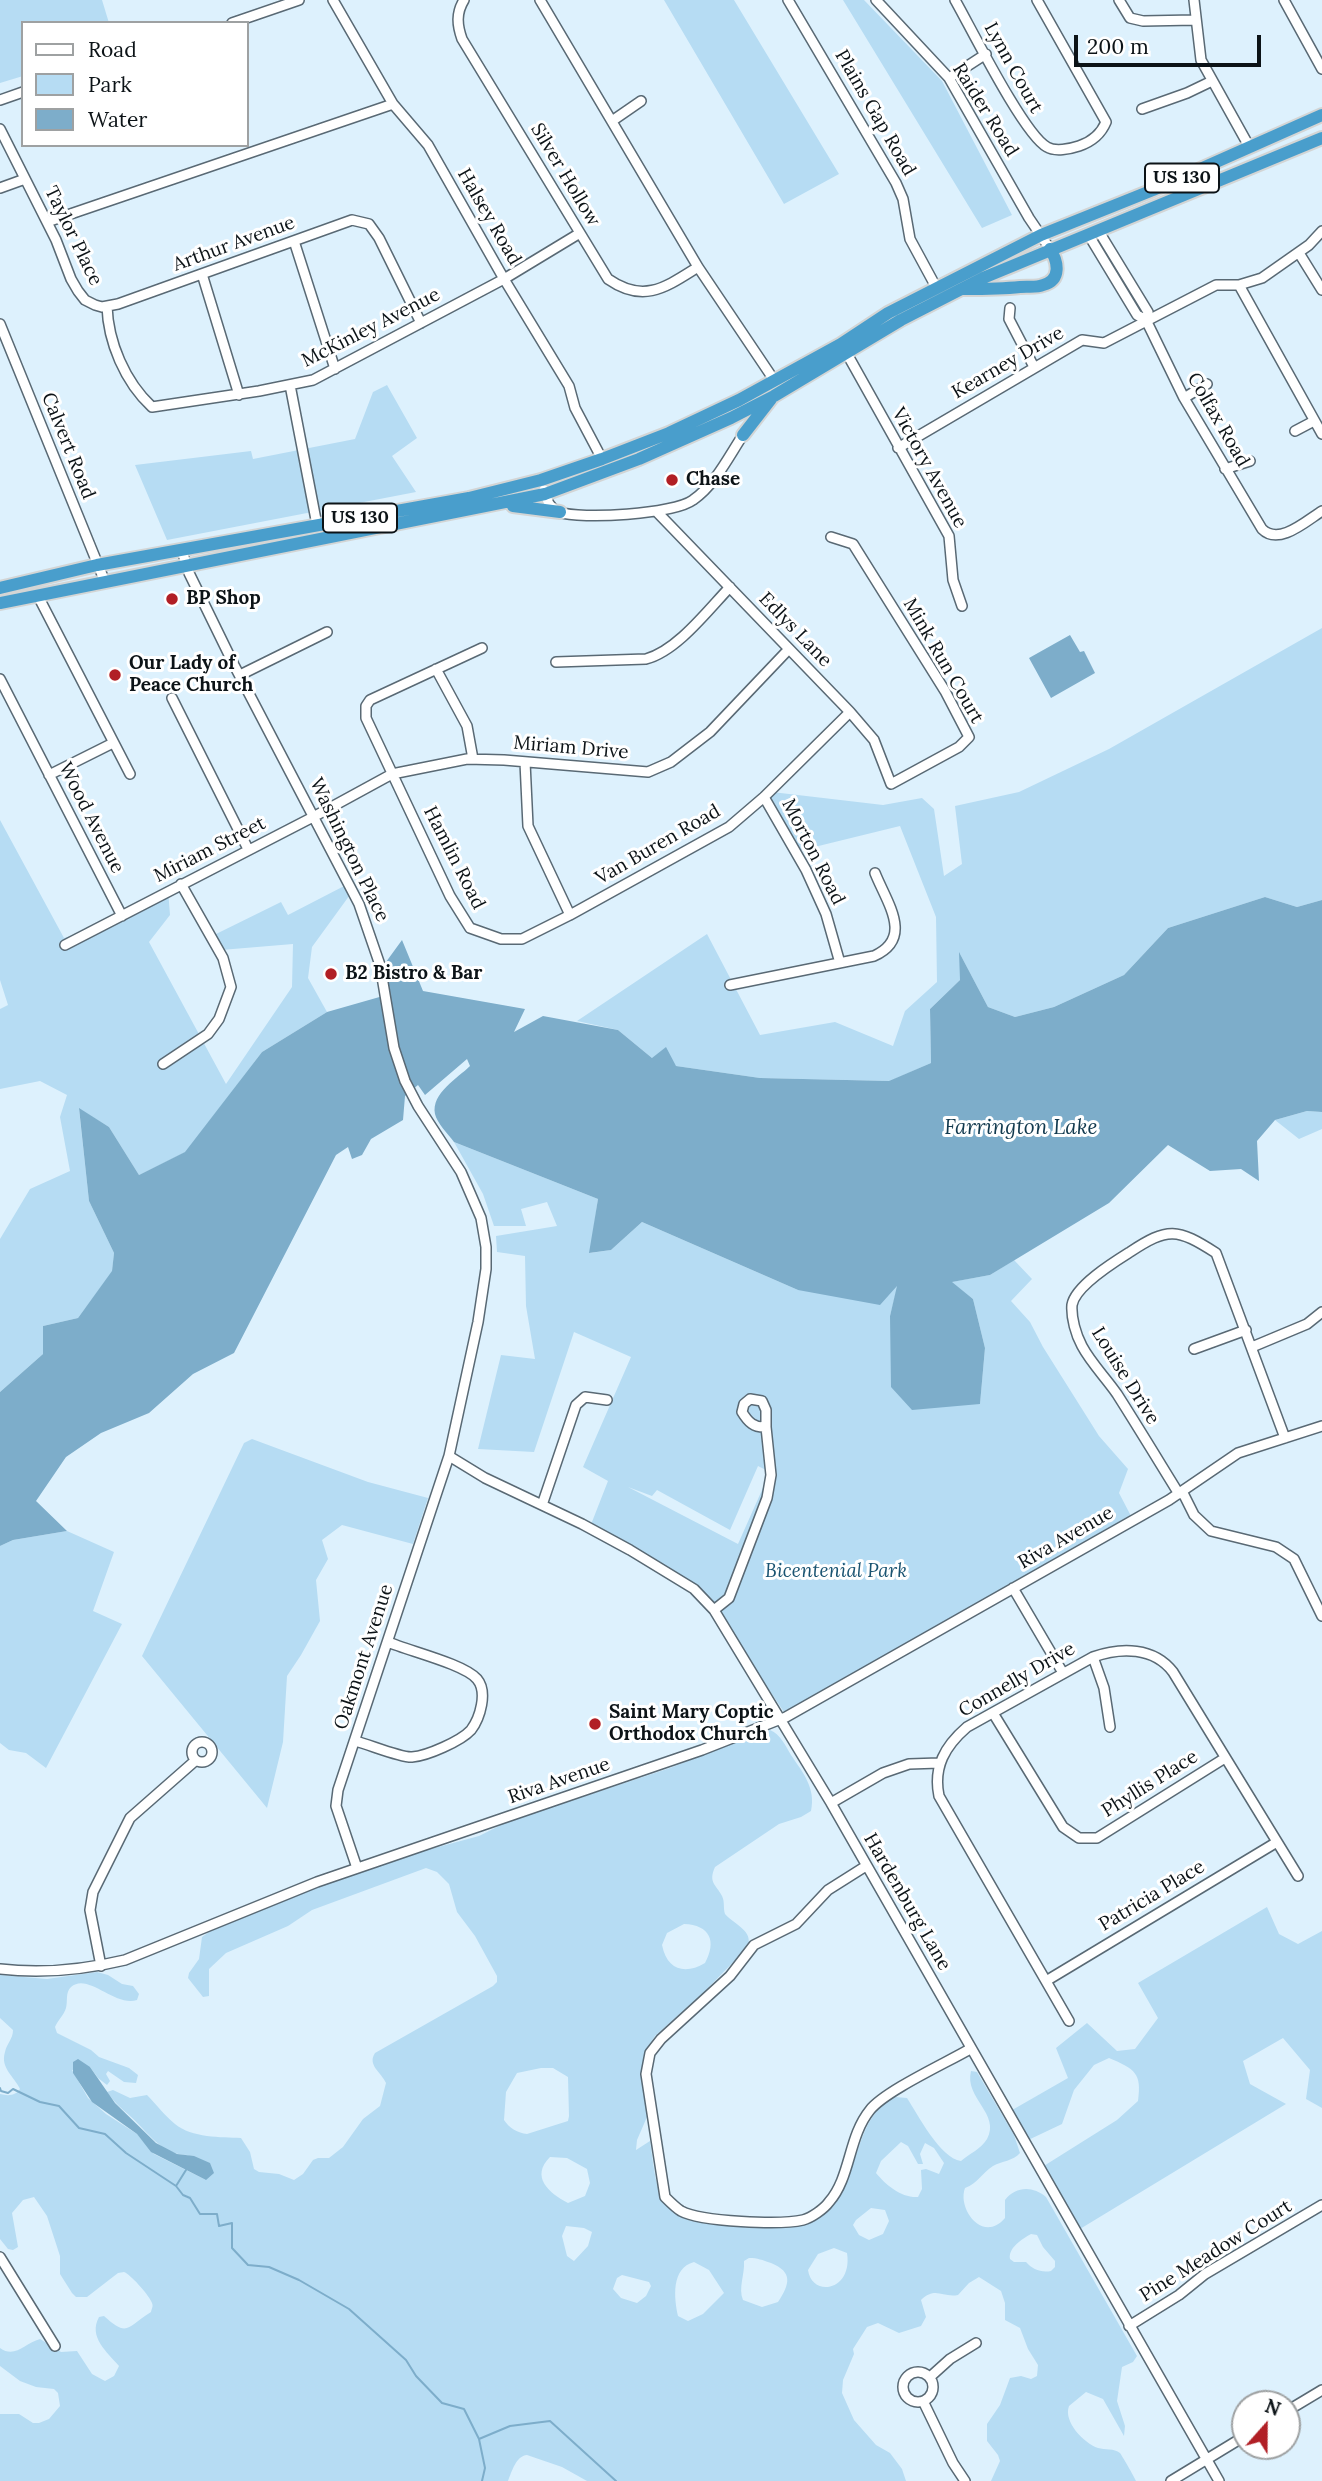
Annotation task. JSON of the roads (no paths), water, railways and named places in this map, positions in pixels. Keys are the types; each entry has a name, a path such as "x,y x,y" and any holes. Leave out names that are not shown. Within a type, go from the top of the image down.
{"highway":[{"name":"US 130","path":"0,603 545,494 639,459 774,396 844,348 888,313 1041,235 1088,218 1322,115"},
{"name":"US 130","path":"0,587 97,565 469,498 540,481 669,433 960,289 1051,248 1322,138"},
{"path":"960,289 1045,285 1055,277 1058,268 1058,260 1051,248"},
{"path":"743,435 774,396"},
{"path":"731,418 741,422 743,435"},
{"path":"499,505 561,512"}],"street":[{"path":"238,21 299,0"},
{"name":"Halsey Road","path":"333,0 393,104 428,145 569,386 575,408 602,459"},
{"name":"Silver Hollow","path":"464,0 459,8 457,26 461,39 608,279 633,292 651,292 666,287 698,267"},
{"path":"540,0 698,267 774,380"},
{"name":"Plains Gap Road","path":"788,0 896,183 904,199 910,239 936,287"},
{"name":"Raider Road","path":"876,0 949,78 1051,248"},
{"name":"Lynn Court","path":"955,0 1029,131 1047,148 1060,149 1081,145 1102,132 1106,122 1037,0"},
{"path":"1119,0 1130,18 1143,21 1195,20"},
{"path":"1194,0 1200,60 1250,148"},
{"path":"1284,0 1322,69"},
{"path":"949,78 986,54"},
{"path":"1142,109 1212,81"},
{"path":"0,100 21,93"},
{"path":"612,121 641,101"},
{"path":"47,222 393,104"},
{"name":"Taylor Place","path":"0,129 78,291 89,303 107,306 110,338 140,396 152,407 164,406"},
{"path":"0,188 25,179"},
{"name":"Arthur Avenue","path":"107,306 352,220 369,224 379,237 421,323"},
{"name":"Kearney Drive","path":"898,447 1082,340 1104,343 1216,285 1239,285 1262,278 1299,253 1322,231"},
{"name":"Colfax Road","path":"1093,232 1137,316 1146,320 1184,398 1267,534 1285,534 1322,511"},
{"name":"McKinley Avenue","path":"164,406 313,380 504,279 580,233"},
{"path":"294,241 335,369"},
{"path":"1299,253 1322,290"},
{"path":"202,274 239,395"},
{"path":"1239,285 1322,434"},
{"path":"1010,308 1009,319 1034,367"},
{"name":"Calvert Road","path":"0,324 105,582"},
{"name":"Victory Avenue","path":"844,348 949,536 953,580 962,606"},
{"path":"1184,398 1207,384"},
{"path":"290,385 317,525"},
{"path":"1295,431 1314,421"},
{"path":"540,481 550,506 561,512 586,515 681,507 695,499 714,478 743,435"},
{"path":"1225,469 1250,461"},
{"name":"Edlys Lane","path":"656,511 850,712 874,740 891,784"},
{"name":"Mink Run Court","path":"831,537 853,544 944,691 969,737 959,747 891,784"},
{"name":"Washington Place","path":"182,551 240,675 359,904 380,965 394,1048 405,1081 461,1172 481,1218 486,1247 486,1269 478,1322 449,1456"},
{"path":"556,662 646,659 656,656 671,646 730,587"},
{"path":"38,596 130,774"},
{"path":"240,675 327,632"},
{"path":"473,759 467,726 436,669 482,649"},
{"name":"Miriam Drive","path":"315,816 393,774 473,759 648,772 671,762 710,732 788,650"},
{"name":"Hamlin Road","path":"436,669 370,700 366,707 366,718 450,896 470,928 500,939 522,939 570,915"},
{"name":"Wood Avenue","path":"0,679 122,916"},
{"path":"172,698 248,849"},
{"name":"Van Buren Road","path":"570,915 729,827 764,797 850,712"},
{"path":"49,775 113,743"},
{"path":"526,762 524,773 528,826 570,915"},
{"name":"Morton Road","path":"764,797 806,870 826,914 840,963"},
{"name":"Miriam Street","path":"122,916 315,816"},
{"path":"730,985 874,956 888,950 897,927 875,873"},
{"path":"163,1064 208,1034 219,1019 231,988 223,958 181,884"},
{"path":"65,945 122,916"},
{"name":"Louise Drive","path":"1285,1438 1216,1253 1195,1240 1167,1233 1153,1237 1126,1254 1078,1291 1072,1304 1074,1326 1083,1348 1195,1515 1211,1531 1276,1547 1294,1559 1322,1616"},
{"path":"1252,1347 1307,1324 1322,1312"},
{"path":"1194,1349 1245,1330"},
{"path":"542,1505 576,1405 585,1397 607,1400"},
{"name":"Riva Avenue","path":"0,1969 49,1972 101,1966 147,1952 295,1891 702,1750 779,1719 1181,1492 1238,1453 1322,1426"},
{"path":"714,1610 729,1598 767,1498 771,1475 766,1427"},
{"name":"Hardenburg Lane","path":"449,1456 485,1478 582,1524 677,1578 694,1589 714,1610 831,1803 1219,2481"},
{"name":"Oakmont Avenue","path":"358,1868 336,1806 338,1790 449,1456"},
{"path":"1013,1588 1063,1673"},
{"path":"355,1741 411,1757 443,1748 470,1731 480,1709 482,1688 477,1678 461,1668 388,1642"},
{"name":"Connelly Drive","path":"939,1763 954,1738 967,1727 1093,1657 1123,1651 1151,1654 1165,1662 1297,1876"},
{"path":"1093,1657 1104,1689 1110,1727"},
{"name":"Phyllis Place","path":"993,1713 1063,1827 1079,1838 1097,1838 1225,1758"},
{"path":"101,1966 90,1910 93,1892 130,1818 196,1760"},
{"path":"831,1803 883,1773 909,1764 939,1763 936,1783 939,1796 1069,2021"},
{"name":"Patricia Place","path":"1046,1981 1277,1842"},
{"path":"866,1866 828,1890 796,1924 754,1945 730,1976 661,2039 650,2053 646,2074 665,2197 682,2212 703,2217 785,2223 806,2219 828,2205 837,2192 856,2135 870,2110 883,2098 970,2049"},
{"name":"Pine Meadow Court","path":"1129,2326 1179,2295 1205,2274 1322,2205"},
{"path":"0,2257 55,2346"},
{"path":"930,2377 950,2359 976,2343"},
{"path":"916,2371 930,2377 933,2383 932,2392 923,2401 915,2402 907,2398 903,2389 904,2380 916,2371"},
{"path":"1301,2402 1322,2390"},
{"path":"923,2401 953,2463 965,2481"},
{"path":"1171,2481 1231,2445"}],"water":[{"path":"1070,635 1080,652 1084,651 1095,673 1051,698 1029,658"},
{"name":"Farrington Lake","path":"1265,897 1297,907 1322,900 1322,1112 1307,1111 1275,1120 1257,1141 1259,1181 1241,1169 1210,1171 1168,1145 1109,1203 990,1275 952,1282 973,1299 985,1348 980,1404 912,1410 891,1387 890,1316 897,1286 880,1305 798,1290 642,1222 611,1250 589,1253 598,1199 454,1142 438,1121 435,1114 437,1099 446,1087 470,1066 467,1059 425,1095 418,1085 405,1096 403,1120 371,1139 362,1155 352,1159 348,1147 336,1155 234,1353 193,1374 149,1413 101,1433 66,1457 36,1501 67,1531 13,1540 0,1546 0,1392 43,1354 43,1326 78,1318 112,1271 114,1253 89,1201 79,1108 109,1127 139,1175 185,1152 262,1052 327,1012 390,994 386,962 402,940 423,991 525,1009 514,1032 543,1016 618,1030 652,1058 666,1047 676,1066 760,1078 889,1081 931,1063 930,1009 960,980 959,952 988,1007 1015,1017 1054,1007 1124,975 1168,928"},
{"path":"78,2059 90,2067 115,2103 156,2143 177,2154 194,2156 210,2163 214,2173 206,2180 151,2152 137,2134 92,2102 73,2073 73,2062"}],"waterway":[{"path":"0,2088 8,2093 13,2089 40,2102 59,2106 79,2128 105,2134 126,2153 176,2186 183,2195 190,2198 200,2214 217,2214 219,2226 232,2223 232,2248 248,2265 269,2267 299,2280 349,2309 406,2360 416,2376 442,2403 464,2409 479,2439 510,2426 550,2421 616,2481"},
{"path":"176,2186 186,2170"},
{"path":"479,2439 485,2468 482,2481"}],"place":[{"name":"Chase","path":"672,480"},
{"name":"BP Shop","path":"172,599"},
{"name":"Our Lady of Peace Church","path":"115,675"},
{"name":"B2 Bistro & Bar","path":"331,974"},
{"name":"Saint Mary Coptic Orthodox Church","path":"595,1724"}],"park label":[{"name":"Bicentenial Park","path":"836,1572"}]}
